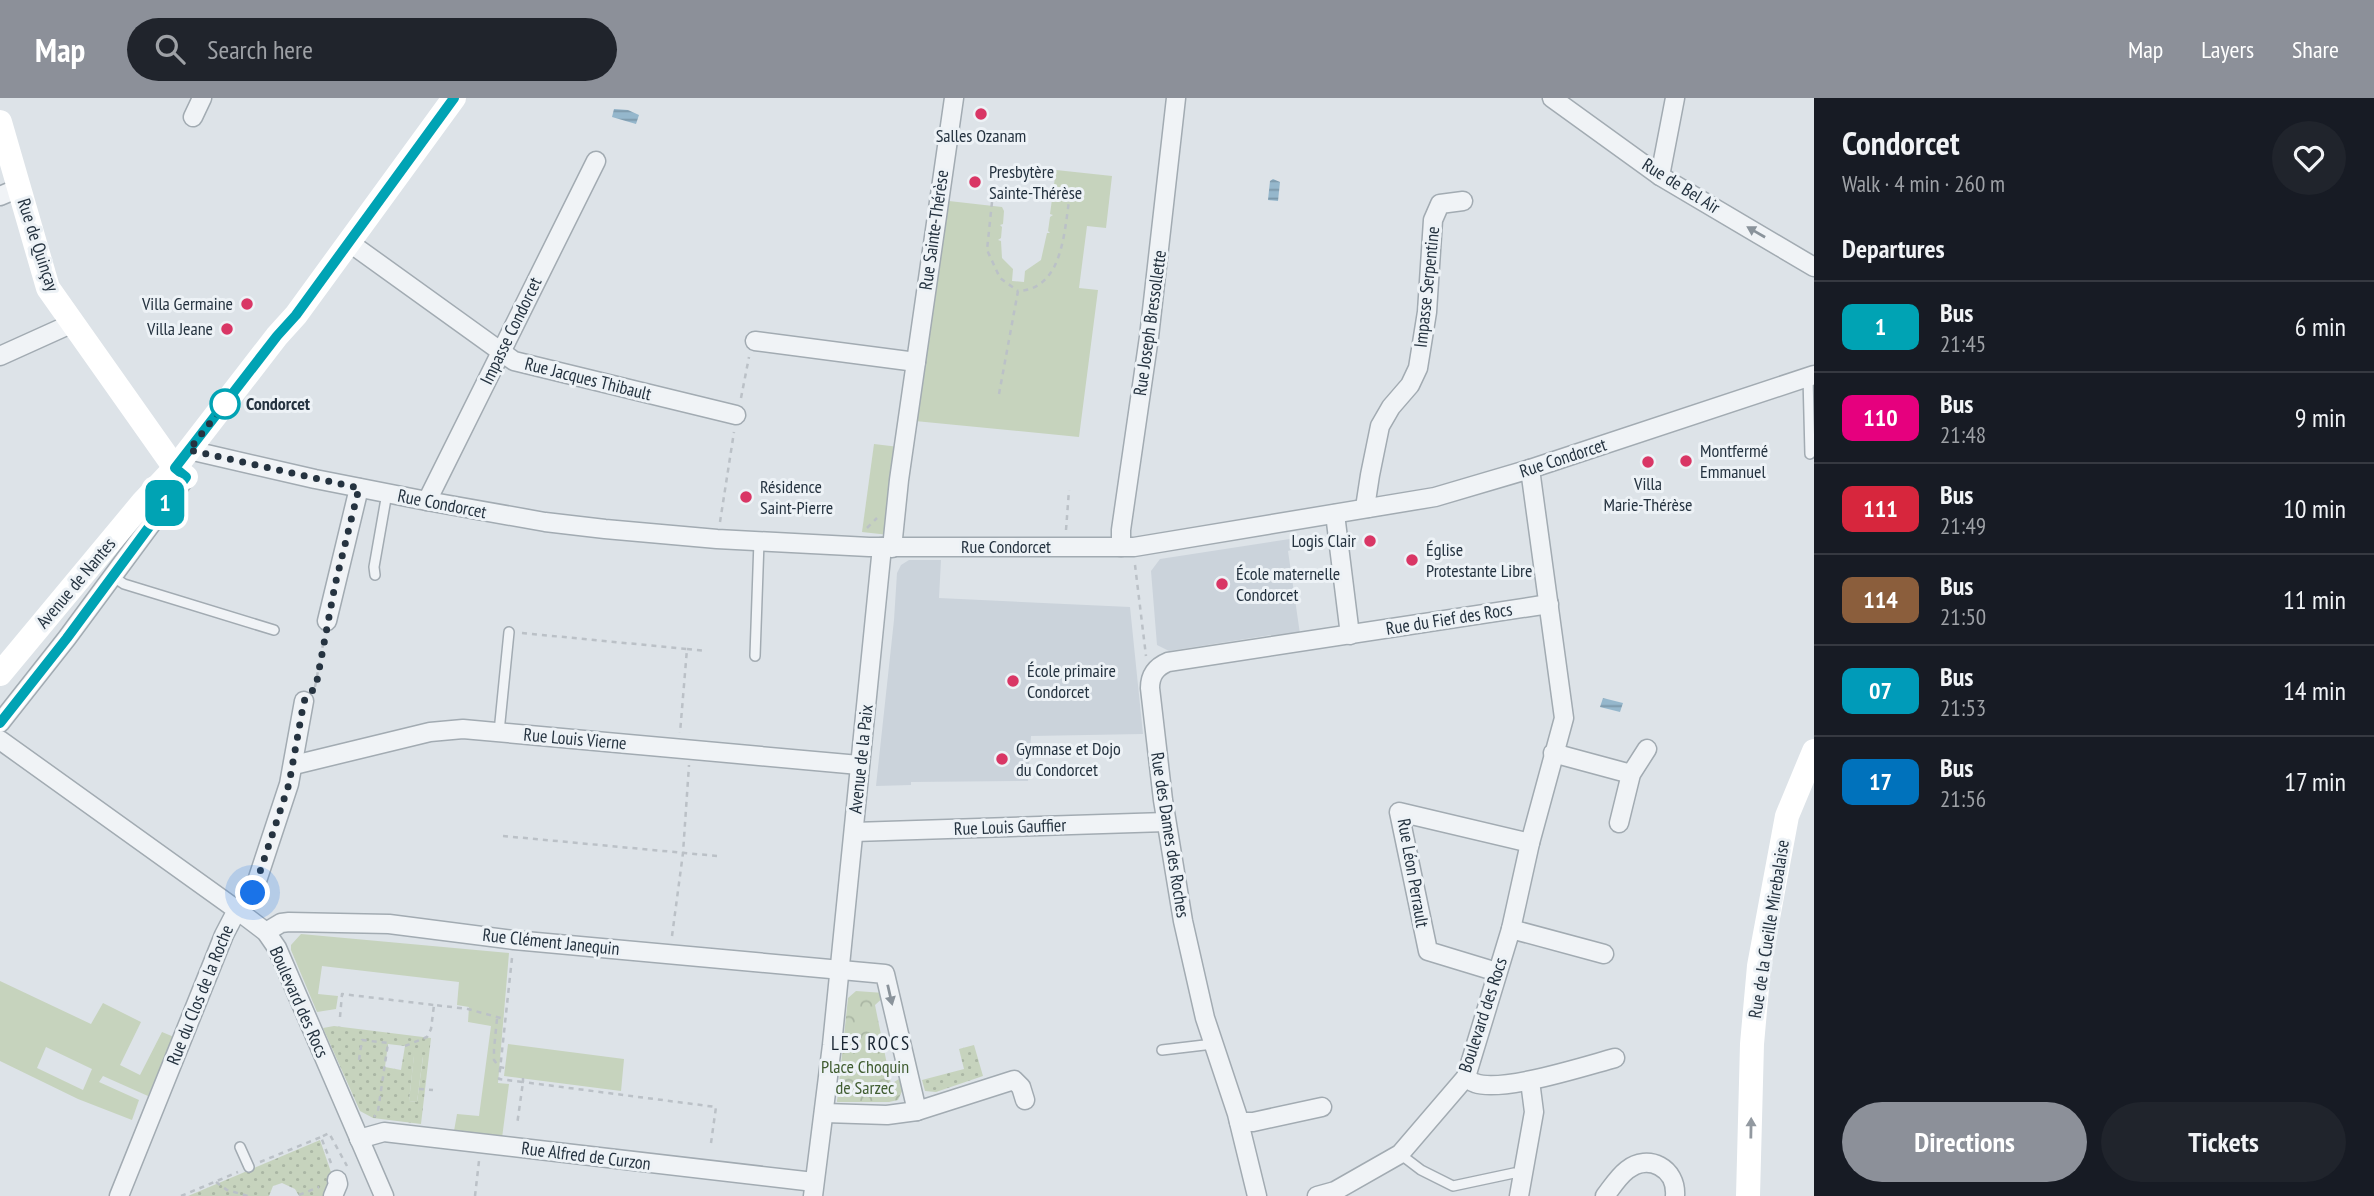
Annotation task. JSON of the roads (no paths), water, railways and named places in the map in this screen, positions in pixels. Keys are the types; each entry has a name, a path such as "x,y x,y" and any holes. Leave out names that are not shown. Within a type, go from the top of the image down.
{"street":[{"path":"193,117 202,98"},
{"name":"Avenue de Nantes","path":"0,674 152,492 189,462 277,336 350,243 454,98"},
{"name":"Rue Sainte-Thérèse","path":"887,548 954,98"},
{"name":"Rue Joseph Bressollette","path":"1128,547 1121,530 1149,337 1176,98"},
{"name":"Rue de Bel Air","path":"1552,98 1660,176 1814,268"},
{"path":"1660,176 1675,98"},
{"name":"Rue de Quinçay","path":"0,122 10,192 48,288 73,323 189,462"},
{"name":"Impasse Condorcet","path":"427,501 596,161"},
{"name":"Impasse Serpentine","path":"1368,509 1366,500 1380,426 1418,368 1427,312 1433,220 1440,204 1463,201"},
{"name":"Rue Jacques Thibault","path":"350,243 514,361 736,415"},
{"path":"0,356 73,323"},
{"path":"755,341 916,362"},
{"name":"Rue Condorcet","path":"189,462 359,488 545,522 717,539 887,548 1128,547 1435,497 1530,469 1811,376"},
{"path":"0,723 112,576 189,462"},
{"name":"Boulevard des Rocs","path":"1317,1196 1335,1191 1400,1154 1466,1077 1511,929 1530,843 1564,718 1530,469"},
{"path":"327,621 359,488"},
{"path":"1335,514 1350,635"},
{"name":"Avenue de la Paix","path":"814,1189 825,1113 859,765 887,548"},
{"name":"Rue du Fief des Rocs","path":"1156,669 1168,662 1549,604"},
{"name":"Rue des Dames des Roches","path":"1156,669 1152,674 1150,688 1166,822 1183,920 1205,1018 1239,1122 1257,1196"},
{"path":"237,910 253,893 294,765 304,701"},
{"name":"Rue Louis Vierne","path":"294,765 446,729 859,765"},
{"name":"Rue du Clos de la Roche","path":"0,740 237,910 224,935 119,1196"},
{"path":"1619,823 1631,774 1647,749"},
{"name":"Rue de la Cueille Mirebalaise","path":"1748,1196 1752,1044 1759,966 1787,816 1814,751"},
{"path":"1553,753 1631,774"},
{"name":"Rue Léon Perrault","path":"1497,972 1428,951 1399,812 1530,843"},
{"name":"Rue Louis Gauffier","path":"854,832 1166,822"},
{"name":"Boulevard des Rocs","path":"237,910 266,932 277,948 364,1136 384,1196"},
{"name":"Rue Clément Janequin","path":"266,932 281,923 289,922 389,924 514,940 839,970"},
{"path":"1511,929 1585,940 1604,954"},
{"path":"839,970 886,974 917,1111"},
{"path":"1466,1077 1475,1083 1530,1081 1615,1058"},
{"path":"825,1113 887,1115 917,1111 1014,1080 1021,1087 1025,1100"},
{"path":"1519,1196 1534,1112 1530,1081"},
{"path":"1239,1122 1253,1122 1322,1107"},
{"name":"Rue Alfred de Curzon","path":"364,1136 384,1132 481,1143 814,1189"},
{"path":"1605,1196 1627,1170 1649,1162 1662,1166 1671,1175 1676,1187 1675,1196"}],"lane":[{"name":"Rue Condorcet","path":"1810,454 1811,376"},
{"path":"375,575 374,567 387,494"},
{"path":"755,656 759,541"},
{"path":"112,576 124,584 274,630"},
{"path":"499,732 509,632"},
{"path":"1162,1050 1213,1044"},
{"path":"240,1147 248,1167"},
{"path":"1400,1154 1421,1170 1453,1186 1514,1173"}],"water":[{"path":"614,109 628,110 639,115 636,124 612,117"},
{"path":"1273,179 1280,182 1278,201 1268,200 1270,181"},
{"path":"1603,698 1623,703 1620,712 1600,707"}],"place":[{"name":"Salles Ozanam","path":"981,114"},
{"name":"Presbytère Sainte-Thérèse","path":"975,182"},
{"name":"Villa Germaine","path":"247,304"},
{"name":"Villa Jeane","path":"227,329"},
{"name":"Condorcet","path":"225,404"},
{"name":"Montfermé Emmanuel","path":"1686,461"},
{"name":"Villa Marie-Thérèse","path":"1648,462"},
{"name":"Résidence Saint-Pierre","path":"746,497"},
{"name":"Logis Clair","path":"1370,541"},
{"name":"Église Protestante Libre","path":"1412,560"},
{"name":"École maternelle Condorcet","path":"1222,584"},
{"name":"École primaire Condorcet","path":"1013,681"},
{"name":"Gymnase et Dojo du Condorcet","path":"1002,759"}],"district":[{"name":"LES ROCS","path":"871,1043"}],"park label":[{"name":"Place Choquin de Sarzec","path":"865,1077"}]}
